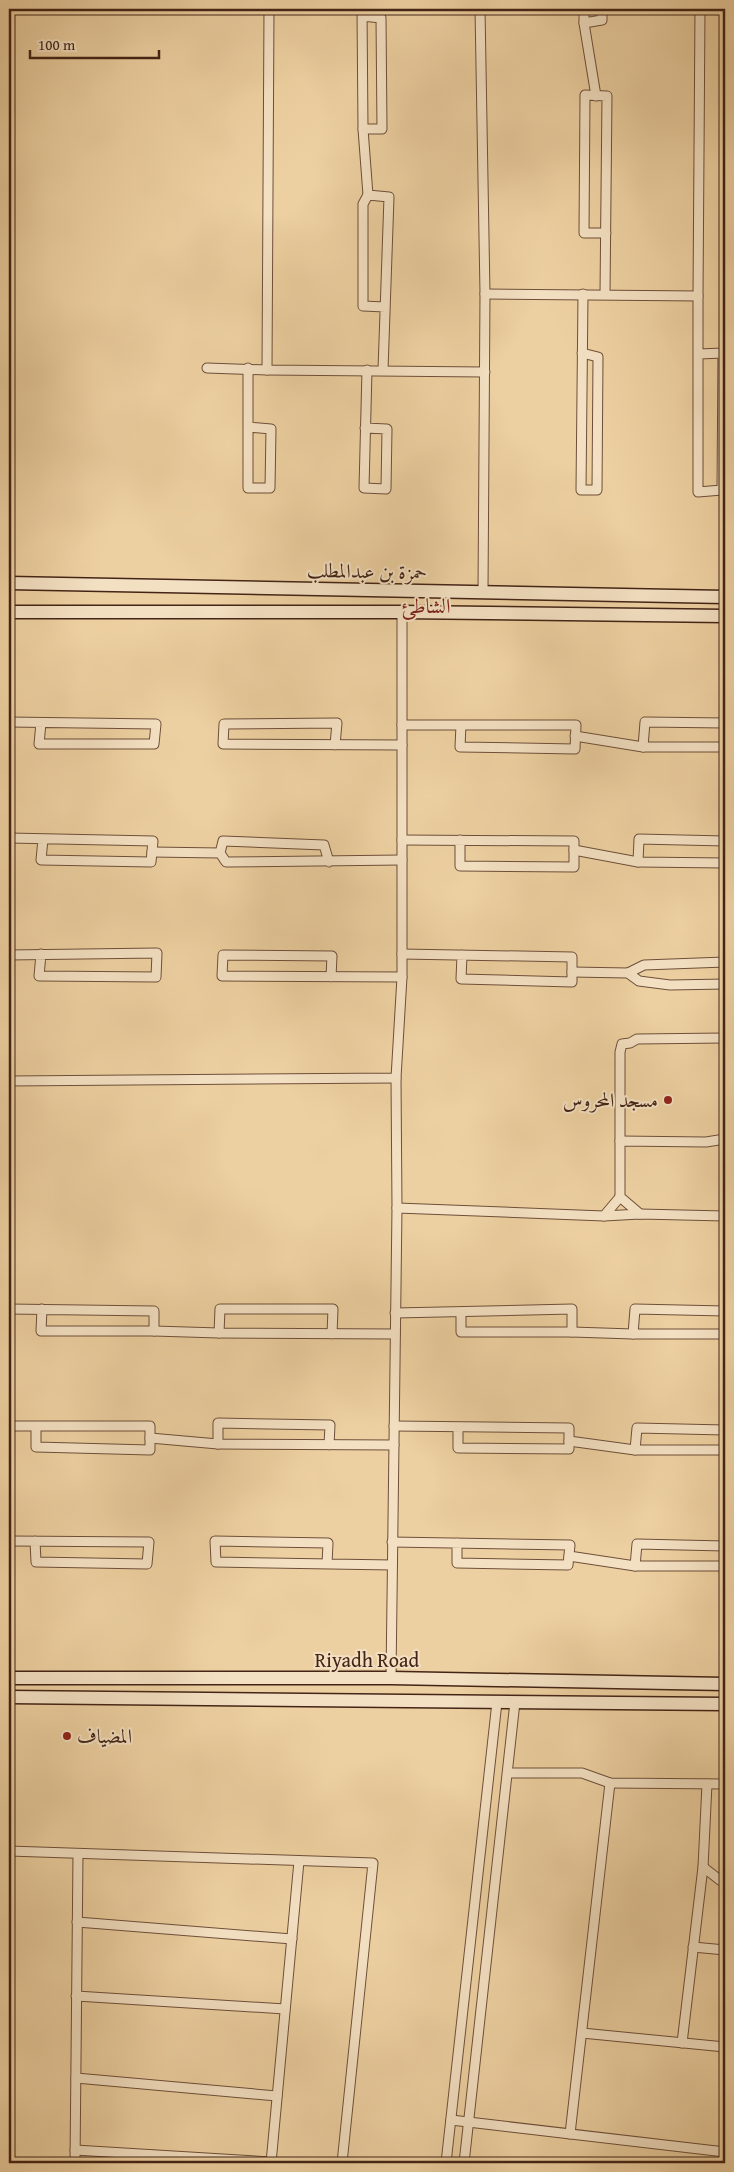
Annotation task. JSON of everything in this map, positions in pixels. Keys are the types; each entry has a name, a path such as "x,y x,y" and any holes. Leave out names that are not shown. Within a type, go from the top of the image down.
{"street":[{"path":"267,370 269,9"},
{"path":"480,9 486,294 483,592"},
{"path":"584,9 584,23 596,96"},
{"path":"584,23 602,20 602,9"},
{"path":"699,354 723,353 722,490 698,492 700,9"},
{"path":"362,129 382,129 380,18 362,13 362,129 368,195 363,204 363,306 385,307"},
{"path":"605,294 606,233 607,96 585,95 584,233 606,233"},
{"path":"368,195 389,196 383,370"},
{"path":"486,294 698,296"},
{"path":"582,353 598,357 596,490 581,490 582,353 583,294"},
{"path":"207,368 485,372"},
{"path":"248,368 248,427 248,488 270,488 271,429 248,427"},
{"path":"365,428 387,429 386,489 364,488 365,428 367,370"},
{"name":"حمزة بن عبدالمطلب","path":"9,583 725,597"},
{"path":"623,614 629,596"},
{"path":"668,615 675,597"},
{"name":"حمزة بن عبدالمطلب","path":"9,612 402,612 725,616"},
{"path":"391,1678 397,1208 396,1078 402,977 402,612"},
{"path":"9,722 156,724 154,744 39,744 41,723"},
{"path":"643,747 645,722 725,723"},
{"path":"336,745 337,723 224,724 223,744 336,745 402,745"},
{"path":"402,725 576,724 575,750 460,747 461,725"},
{"path":"575,736 643,747 725,747"},
{"path":"9,838 153,841 151,862 41,860 43,839"},
{"path":"402,840 460,840 574,841 574,867 460,866 460,840"},
{"path":"638,862 639,840 725,841"},
{"path":"328,862 324,845 223,841 220,853 226,862 328,862 402,860"},
{"path":"574,850 638,862 725,863"},
{"path":"152,852 220,853"},
{"path":"9,954 41,954 158,954 156,977 39,976 41,954"},
{"path":"402,954 462,955 572,957 572,982 461,979 462,955"},
{"path":"331,977 332,956 223,955 222,976 331,977 402,977"},
{"path":"572,972 628,972 644,965 725,962"},
{"path":"628,972 639,981 670,985 725,984"},
{"path":"604,1216 620,1197 620,1052 622,1044 637,1040 725,1038"},
{"path":"9,1081 396,1078"},
{"path":"620,1142 706,1142 725,1139"},
{"path":"620,1197 640,1214"},
{"path":"397,1208 604,1216 640,1214 725,1216"},
{"path":"9,1309 154,1311 154,1331"},
{"path":"42,1309 41,1331 395,1334"},
{"path":"219,1333 220,1309 332,1310 332,1334"},
{"path":"396,1313 572,1309 572,1332"},
{"path":"634,1334 635,1309 725,1311"},
{"path":"461,1312 461,1332 725,1334"},
{"path":"218,1444 218,1423 330,1425 329,1444"},
{"path":"9,1426 36,1426 150,1426 150,1450 36,1447 36,1426"},
{"path":"394,1426 569,1428 569,1449 458,1448 458,1427"},
{"path":"635,1450 637,1428 725,1430"},
{"path":"150,1438 218,1444 394,1445"},
{"path":"569,1441 635,1450 725,1450"},
{"path":"9,1541 36,1541 148,1542 147,1564 36,1562 36,1541"},
{"path":"327,1564 328,1543 215,1541 216,1562 327,1564 392,1565"},
{"path":"392,1542 457,1543 570,1545 568,1565 456,1563 457,1543"},
{"path":"635,1566 637,1544 725,1546"},
{"path":"569,1556 635,1566 725,1566"},
{"name":"Riyadh Road","path":"9,1678 391,1678 725,1684"},
{"path":"9,1698 725,1704"},
{"path":"446,2163 498,1702"},
{"path":"464,2163 516,1702"},
{"path":"508,1773 582,1773 610,1783 725,1784"},
{"path":"570,2134 610,1783"},
{"path":"682,2043 703,1867 707,1784"},
{"path":"9,1851 373,1863 342,2163"},
{"path":"75,2163 78,1854"},
{"path":"75,2150 271,2163 299,1861"},
{"path":"703,1867 723,1881"},
{"path":"701,1884 723,1881"},
{"path":"77,1922 292,1939"},
{"path":"693,1947 725,1950"},
{"path":"76,1996 285,2008"},
{"path":"582,2034 725,2047"},
{"path":"76,2078 277,2096"},
{"path":"451,2120 725,2152"}],"place":[{"name":"مسجد المحروس","path":"668,1100"},
{"name":"المضياف","path":"67,1736"}],"district":[{"name":"الشاطئ","path":"426,606"}]}
